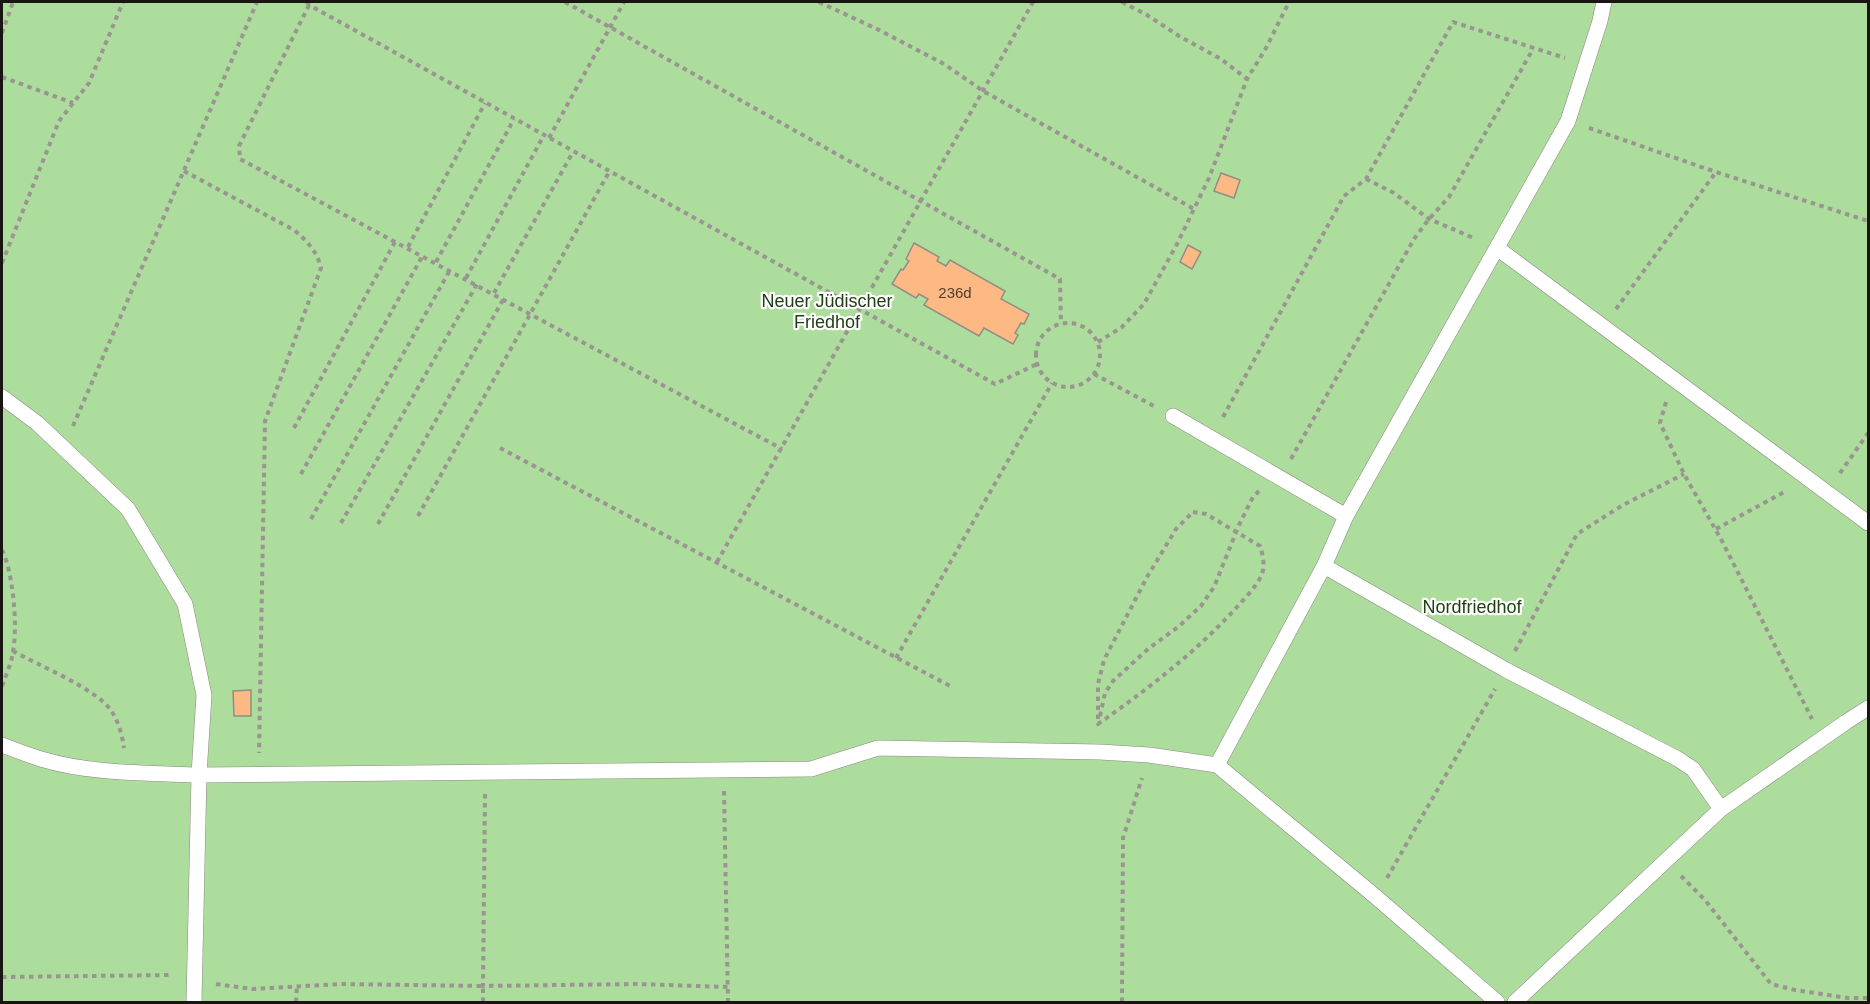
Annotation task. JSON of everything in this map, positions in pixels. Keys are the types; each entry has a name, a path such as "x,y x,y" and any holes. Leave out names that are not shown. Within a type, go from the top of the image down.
{"lane":[{"path":"1217,765 1324,566 1347,516 1568,121 1604,2"},
{"path":"1497,248 1869,523"},
{"path":"2,397 37,423 128,509 185,604 204,695 199,775 194,1002"},
{"path":"1173,416 1347,516"},
{"path":"1324,566 1506,670 1678,759 1693,770 1721,809"},
{"path":"1515,1002 1721,809 1869,708"},
{"path":"2,745 42,760 127,772 199,775 811,769 878,748 1090,752 1149,755 1217,765 1376,897 1497,1002"}],"path":[{"path":"2,33 13,2"},
{"path":"2,263 59,121 89,83 123,2"},
{"path":"63,448 257,2"},
{"path":"565,2 1060,279 1060,324"},
{"path":"549,138 624,2"},
{"path":"819,2 924,54 983,91 1194,209"},
{"path":"717,562 1033,2"},
{"path":"1122,2 1221,59 1247,79"},
{"path":"1098,342 1122,327 1144,304 1194,209 1228,132 1247,79 1266,48 1289,2"},
{"path":"782,448 396,240 240,159 238,146 308,3 609,172 995,384 1037,364"},
{"path":"1212,438 1344,196 1366,179 1453,22 1586,64"},
{"path":"1090,752 1105,693 1113,681 1200,606 1214,587 1236,532 1254,496 1277,476 1414,239 1449,197 1533,49"},
{"path":"2,77 73,103"},
{"path":"408,247 485,103"},
{"path":"436,262 514,119"},
{"path":"1568,121 1716,172 1869,220"},
{"path":"466,278 544,135"},
{"path":"494,293 573,152"},
{"path":"184,171 294,230 307,241 318,256 321,268 265,421 259,774"},
{"path":"418,516 609,172"},
{"path":"1602,326 1716,172"},
{"path":"1366,179 1394,193 1429,219 1497,248"},
{"path":"294,428 396,240"},
{"path":"301,474 423,255"},
{"path":"311,519 450,270"},
{"path":"341,523 477,284"},
{"path":"378,524 504,298"},
{"path":"1072,323 1083,326 1092,333 1101,353 1100,364 1094,374 1086,382 1076,387 1066,388 1052,383 1041,373 1037,364 1036,354 1042,336 1050,328 1060,324 1072,323"},
{"path":"1094,374 1173,416"},
{"path":"1674,379 1660,423 1684,474 1716,529 1822,738"},
{"path":"896,658 1052,383"},
{"path":"1826,493 1869,433"},
{"path":"500,448 952,687"},
{"path":"1716,529 1809,478"},
{"path":"1193,512 1206,514 1260,546 1264,557 1263,572 1248,595 1220,626 1179,663 1098,724 1098,684 1104,660 1147,577 1176,530 1193,512"},
{"path":"2,549 6,558 14,603 14,651 2,687"},
{"path":"14,651 80,685 109,708 122,733 127,772"},
{"path":"1122,1002 1123,838 1136,803 1149,755"},
{"path":"724,770 728,1002"},
{"path":"483,1002 485,772"},
{"path":"1666,860 1705,900 1771,984 1816,993 1869,998"},
{"path":"2,977 194,975 215,984 252,988 341,984 483,986 637,984 728,987"},
{"path":"296,1002 297,986"}],"green space":[{"name":"Nordfriedhof","path":"2,2 1868,2 1868,1002 2,1002"}],"building":[{"path":"1221,173 1240,180 1234,198 1214,191"},
{"path":"914,243 939,257 937,261 946,266 950,260 1005,291 1001,299 1029,314 1024,324 1021,323 1015,333 1018,335 1013,344 984,328 979,336 924,305 928,299 919,294 916,298 892,284 909,261 906,259"},
{"path":"1188,245 1201,252 1192,269 1180,262"},
{"path":"251,690 251,716 234,716 233,691"}],"park label":[{"name":"Neuer Jüdischer Friedhof","path":"827,311"}]}
